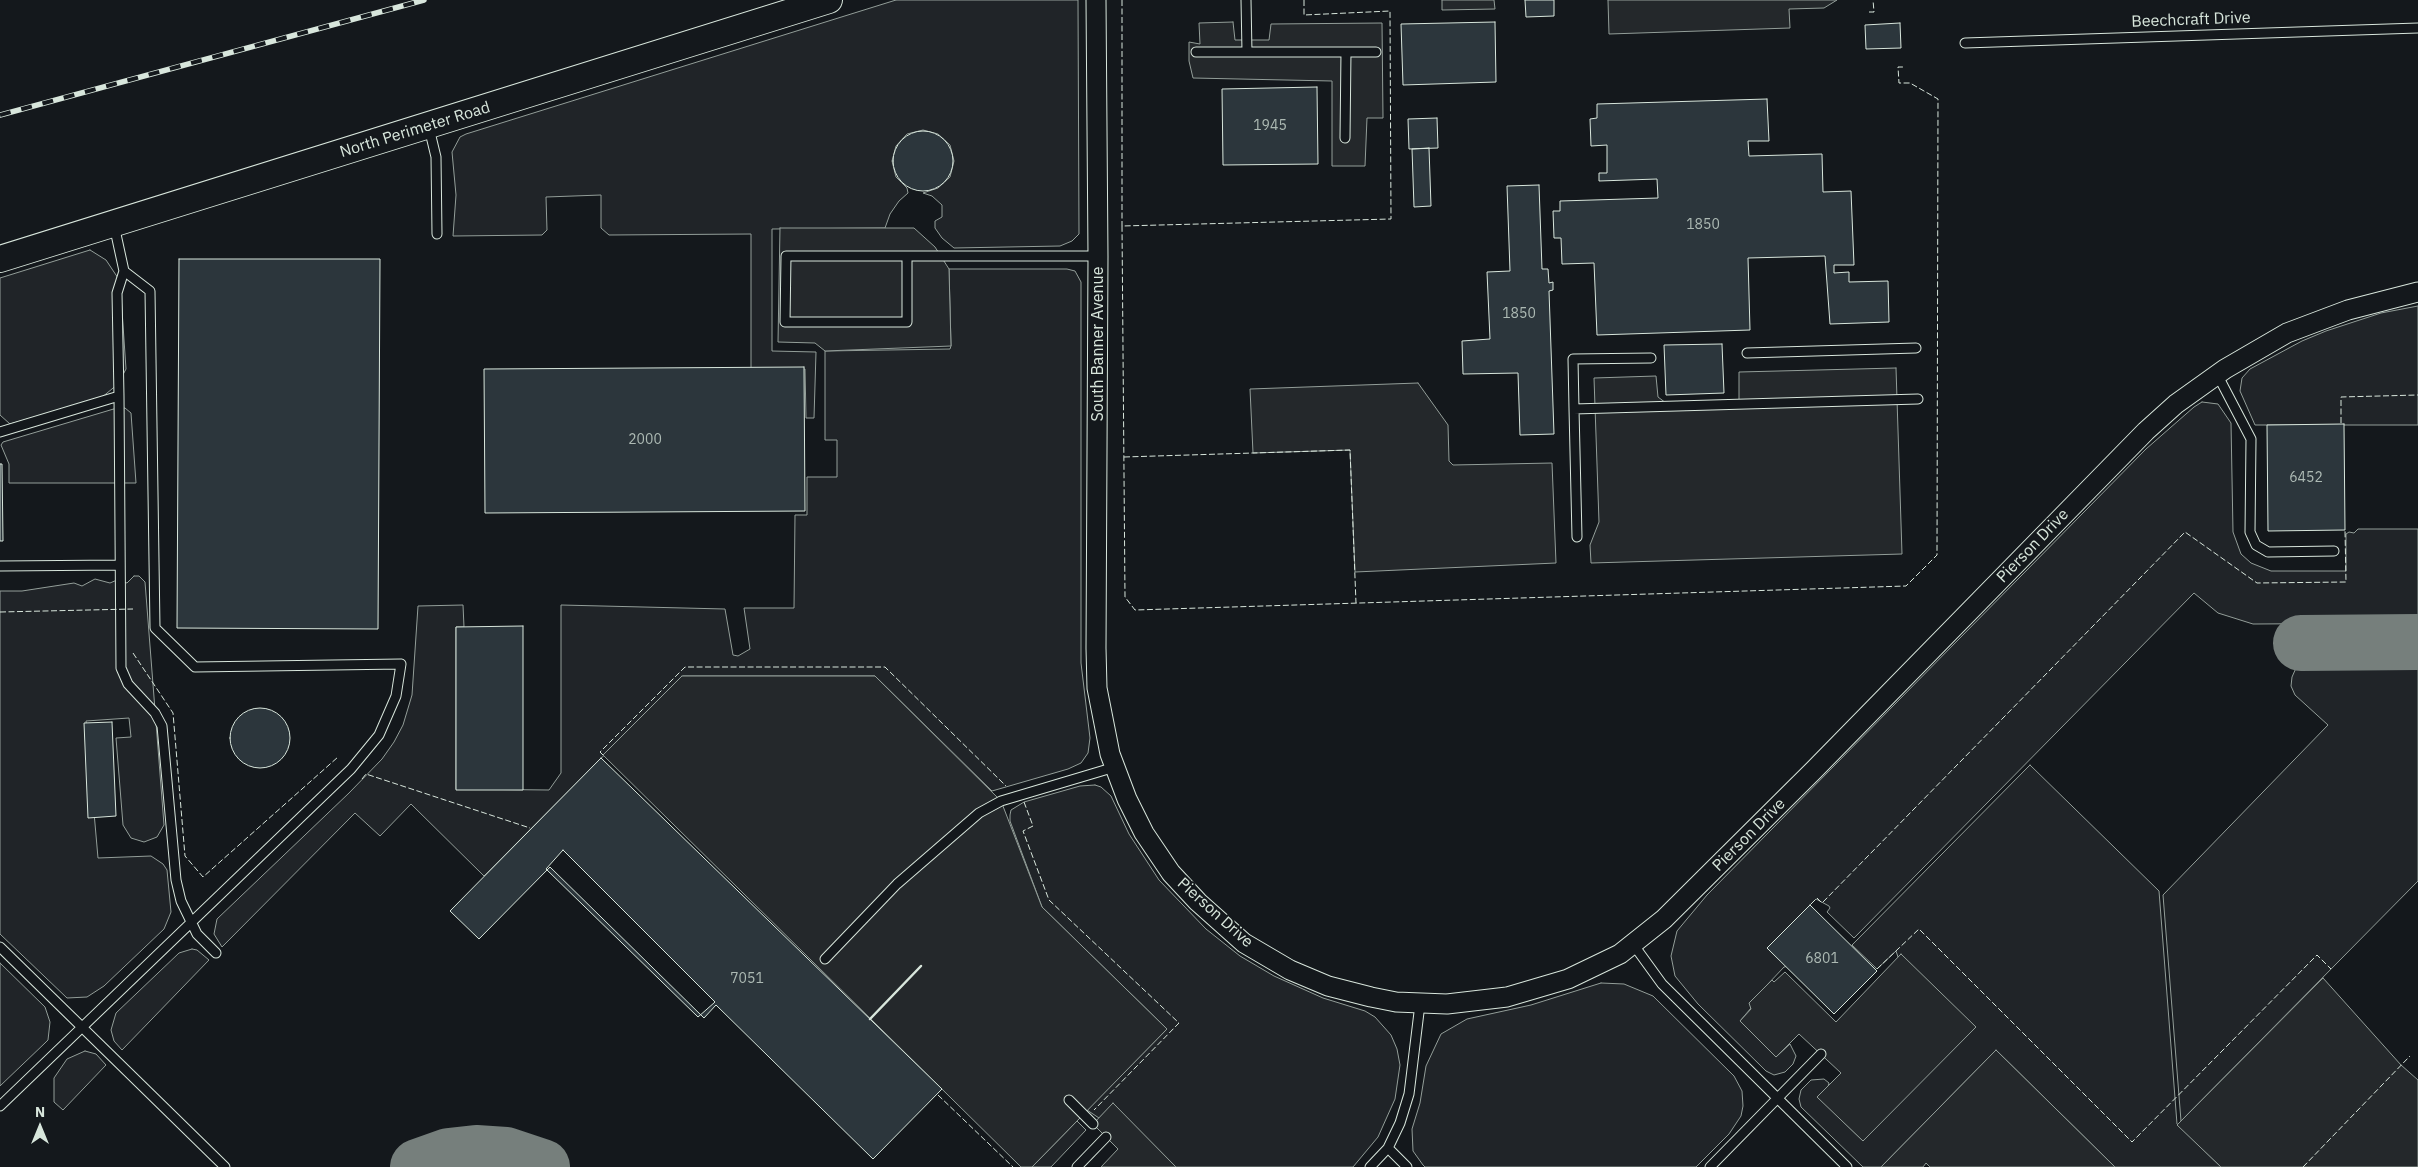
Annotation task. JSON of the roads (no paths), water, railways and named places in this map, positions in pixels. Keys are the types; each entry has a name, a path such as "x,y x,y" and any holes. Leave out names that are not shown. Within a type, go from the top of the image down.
{"street":[{"name":"North Perimeter Road","path":"0,259 114,225 830,0"},
{"name":"South Banner Avenue","path":"1096,0 1098,256 1097,688"},
{"name":"Pierson Drive","path":"1097,688 1102,718 1115,767 1135,816 1159,857 1191,895 1244,943 1290,970 1328,986 1371,998 1420,1004 1483,1002 1542,989 1588,971 1633,944 1664,919 1814,770 2146,431 2176,404 2217,374 2287,333 2378,301 2418,292"}],"lane":[{"path":"1246,0 1247,52"},
{"name":"Beechcraft Drive","path":"1965,43 2418,28"},
{"path":"1196,52 1376,52"},
{"path":"1345,138 1346,52"},
{"path":"429,126 436,156 437,234"},
{"path":"114,225 124,271 118,293 122,668 128,684 155,713 162,726 176,880 181,901 190,922 197,934 216,953"},
{"path":"907,256 907,322 785,322 786,256 907,256 1098,256"},
{"path":"0,1106 158,957 190,922 351,769 379,735 396,696 401,664 195,667 154,628 150,291 124,271"},
{"path":"1747,353 1916,348"},
{"path":"1577,538 1573,359 1651,358"},
{"path":"2217,374 2251,439 2250,532 2256,545 2268,552 2334,551"},
{"path":"0,432 119,396"},
{"path":"1574,409 1918,399"},
{"path":"0,566 120,565"},
{"path":"825,959 897,884 979,813 1001,801 1115,767"},
{"path":"1633,944 1662,984 1846,1167"},
{"path":"0,947 225,1167"},
{"path":"1370,1167 1388,1148 1400,1123 1409,1094 1420,1004"},
{"path":"1710,1167 1821,1054"},
{"path":"1069,1100 1093,1124"},
{"path":"1077,1167 1106,1137"},
{"path":"1388,1148 1407,1167"}],"railway":[{"path":"0,115 424,0"}]}
